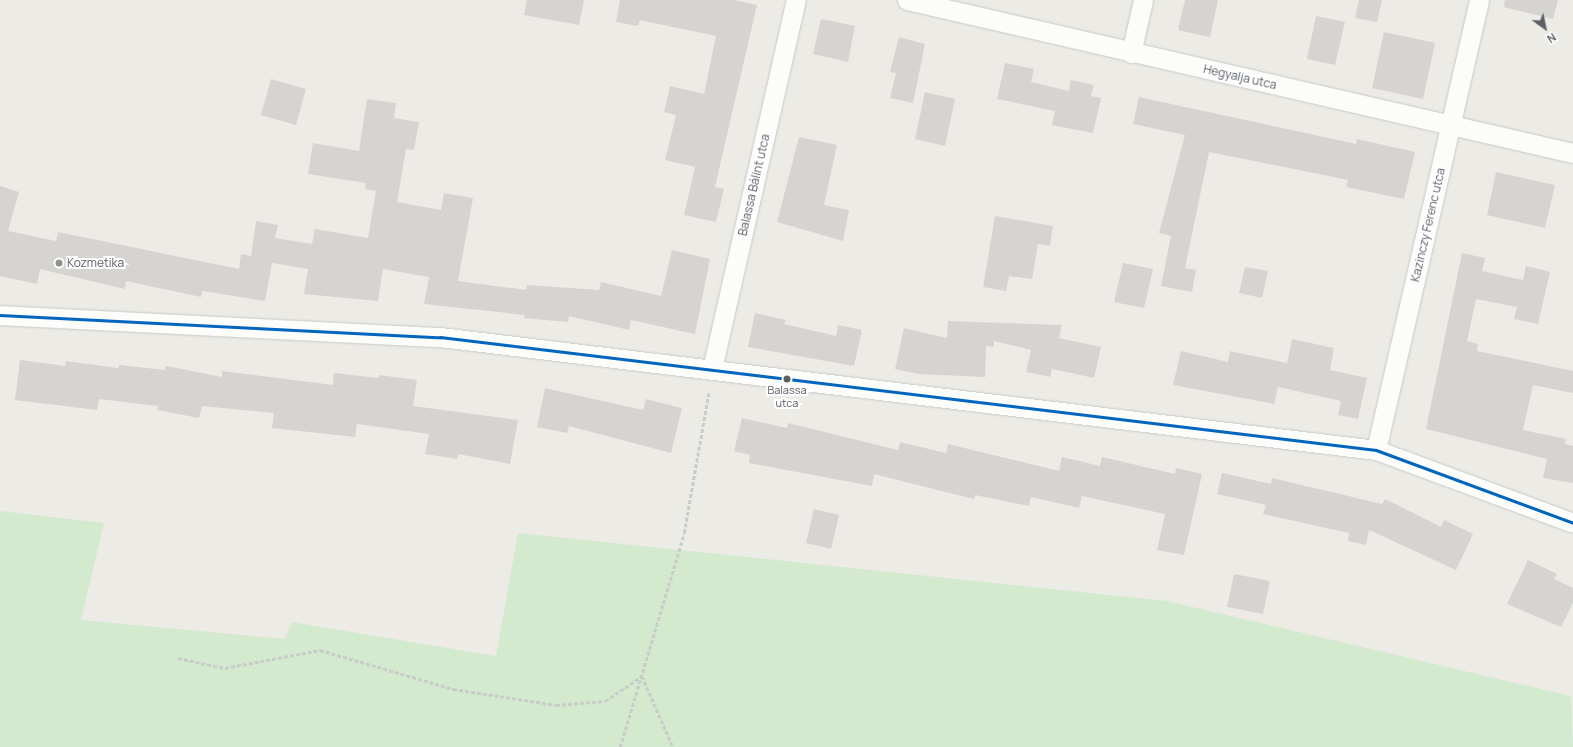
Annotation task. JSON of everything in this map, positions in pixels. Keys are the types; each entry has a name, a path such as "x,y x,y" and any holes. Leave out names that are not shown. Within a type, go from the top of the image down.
{"street":[{"name":"Balassa Bálint utca","path":"712,369 796,0"},
{"name":"Hegyalja utca","path":"907,0 1131,53 1451,124 1573,153"},
{"path":"1131,53 1144,0"},
{"name":"Kazinczy Ferenc utca","path":"1376,450 1479,0"},
{"path":"0,315 440,337 1376,450 1573,523"}],"path":[{"path":"620,747 684,533 712,369"},
{"path":"178,658 225,668 320,650 452,689 556,706 605,701 642,676"},
{"path":"642,676 673,747"}],"green space":[{"path":"0,511 104,523 81,620 285,639 292,622 496,656 518,533 1167,601 1571,696 1573,747 0,747"}],"building":[{"path":"527,0 584,0 579,25 524,15"},
{"path":"620,0 733,0 757,5 715,187 724,189 716,222 684,215 695,167 665,160 676,115 664,112 670,86 704,94 716,36 640,20 638,26 616,22"},
{"path":"1185,0 1218,0 1210,37 1178,30"},
{"path":"1359,0 1382,0 1377,22 1355,18"},
{"path":"1505,0 1558,0 1553,19 1504,7"},
{"path":"1316,16 1345,22 1335,65 1307,59"},
{"path":"821,19 855,26 848,62 813,54"},
{"path":"1384,32 1435,43 1423,99 1372,88"},
{"path":"899,37 925,44 913,103 890,98 896,73 890,72"},
{"path":"1005,63 1034,69 1031,82 1069,91 1071,80 1094,85 1091,96 1101,98 1093,133 1052,125 1055,111 997,99"},
{"path":"271,79 306,89 296,125 261,115"},
{"path":"925,92 955,99 945,146 915,139"},
{"path":"1139,97 1356,144 1357,139 1415,152 1404,199 1346,187 1348,180 1209,152 1185,268 1196,270 1192,292 1161,286 1171,236 1159,233 1185,135 1133,124"},
{"path":"367,99 396,103 394,118 419,122 414,150 406,149 397,202 441,210 444,193 473,198 458,281 526,290 527,285 599,290 601,282 661,296 672,250 710,259 695,334 631,320 629,330 569,316 568,322 524,318 525,315 424,304 429,277 383,269 378,301 304,294 308,269 272,263 265,301 202,291 201,297 126,281 125,289 40,269 37,284 0,276 0,186 19,192 8,231 56,241 58,232 239,269 241,254 251,256 256,221 278,225 275,238 312,244 315,229 368,238 376,191 365,189 366,183 308,174 313,143 359,151"},
{"path":"799,137 837,145 824,205 849,210 843,241 777,222"},
{"path":"1496,172 1555,185 1545,228 1487,215"},
{"path":"995,216 1053,226 1050,246 1038,244 1032,279 1009,276 1006,291 983,287"},
{"path":"1462,253 1485,258 1482,271 1523,280 1526,266 1550,272 1538,324 1514,319 1517,307 1476,299 1467,341 1478,344 1477,351 1573,371 1573,393 1533,385 1523,430 1566,439 1565,444 1573,446 1573,483 1543,478 1547,459 1426,429"},
{"path":"1123,263 1153,269 1144,308 1114,302"},
{"path":"1245,267 1268,271 1262,298 1239,293"},
{"path":"755,313 786,320 784,324 836,336 838,325 862,330 854,366 748,347"},
{"path":"948,321 1062,325 1059,338 1101,347 1094,378 1052,369 1050,377 1026,372 1031,350 994,341 994,347 986,346 985,377 919,374 895,369 904,328 947,338"},
{"path":"1292,339 1334,348 1330,370 1367,378 1358,419 1338,415 1341,401 1278,387 1274,404 1173,385 1181,351 1228,362 1230,351 1287,363"},
{"path":"20,360 65,366 66,361 118,368 119,365 165,370 166,366 222,377 222,371 333,385 334,373 379,378 379,375 417,380 413,406 518,420 510,464 458,454 457,459 425,454 429,434 357,424 355,437 272,428 274,413 202,406 199,418 157,410 158,406 99,399 97,410 15,400"},
{"path":"545,388 643,410 646,399 682,408 671,453 569,426 567,433 537,427"},
{"path":"742,418 787,428 788,423 898,450 900,442 946,453 948,444 1059,471 1062,457 1100,466 1102,457 1175,474 1176,468 1202,474 1184,555 1157,550 1165,514 1082,496 1079,508 1031,497 1029,506 975,495 974,499 874,474 872,486 749,463 750,455 734,451"},
{"path":"1222,473 1271,484 1272,478 1382,504 1385,499 1441,527 1444,520 1473,534 1456,570 1369,530 1366,545 1348,541 1349,533 1263,514 1266,505 1217,494"},
{"path":"814,509 839,515 831,549 806,543"},
{"path":"1528,560 1557,574 1554,579 1573,588 1573,603 1561,627 1507,604"},
{"path":"1234,574 1270,581 1263,614 1227,607"}],"transit line":[{"path":"0,315 440,337 1376,450 1573,523"}],"place":[{"name":"Kozmetika","path":"59,263"},
{"name":"Balassa utca","path":"787,379"}]}
